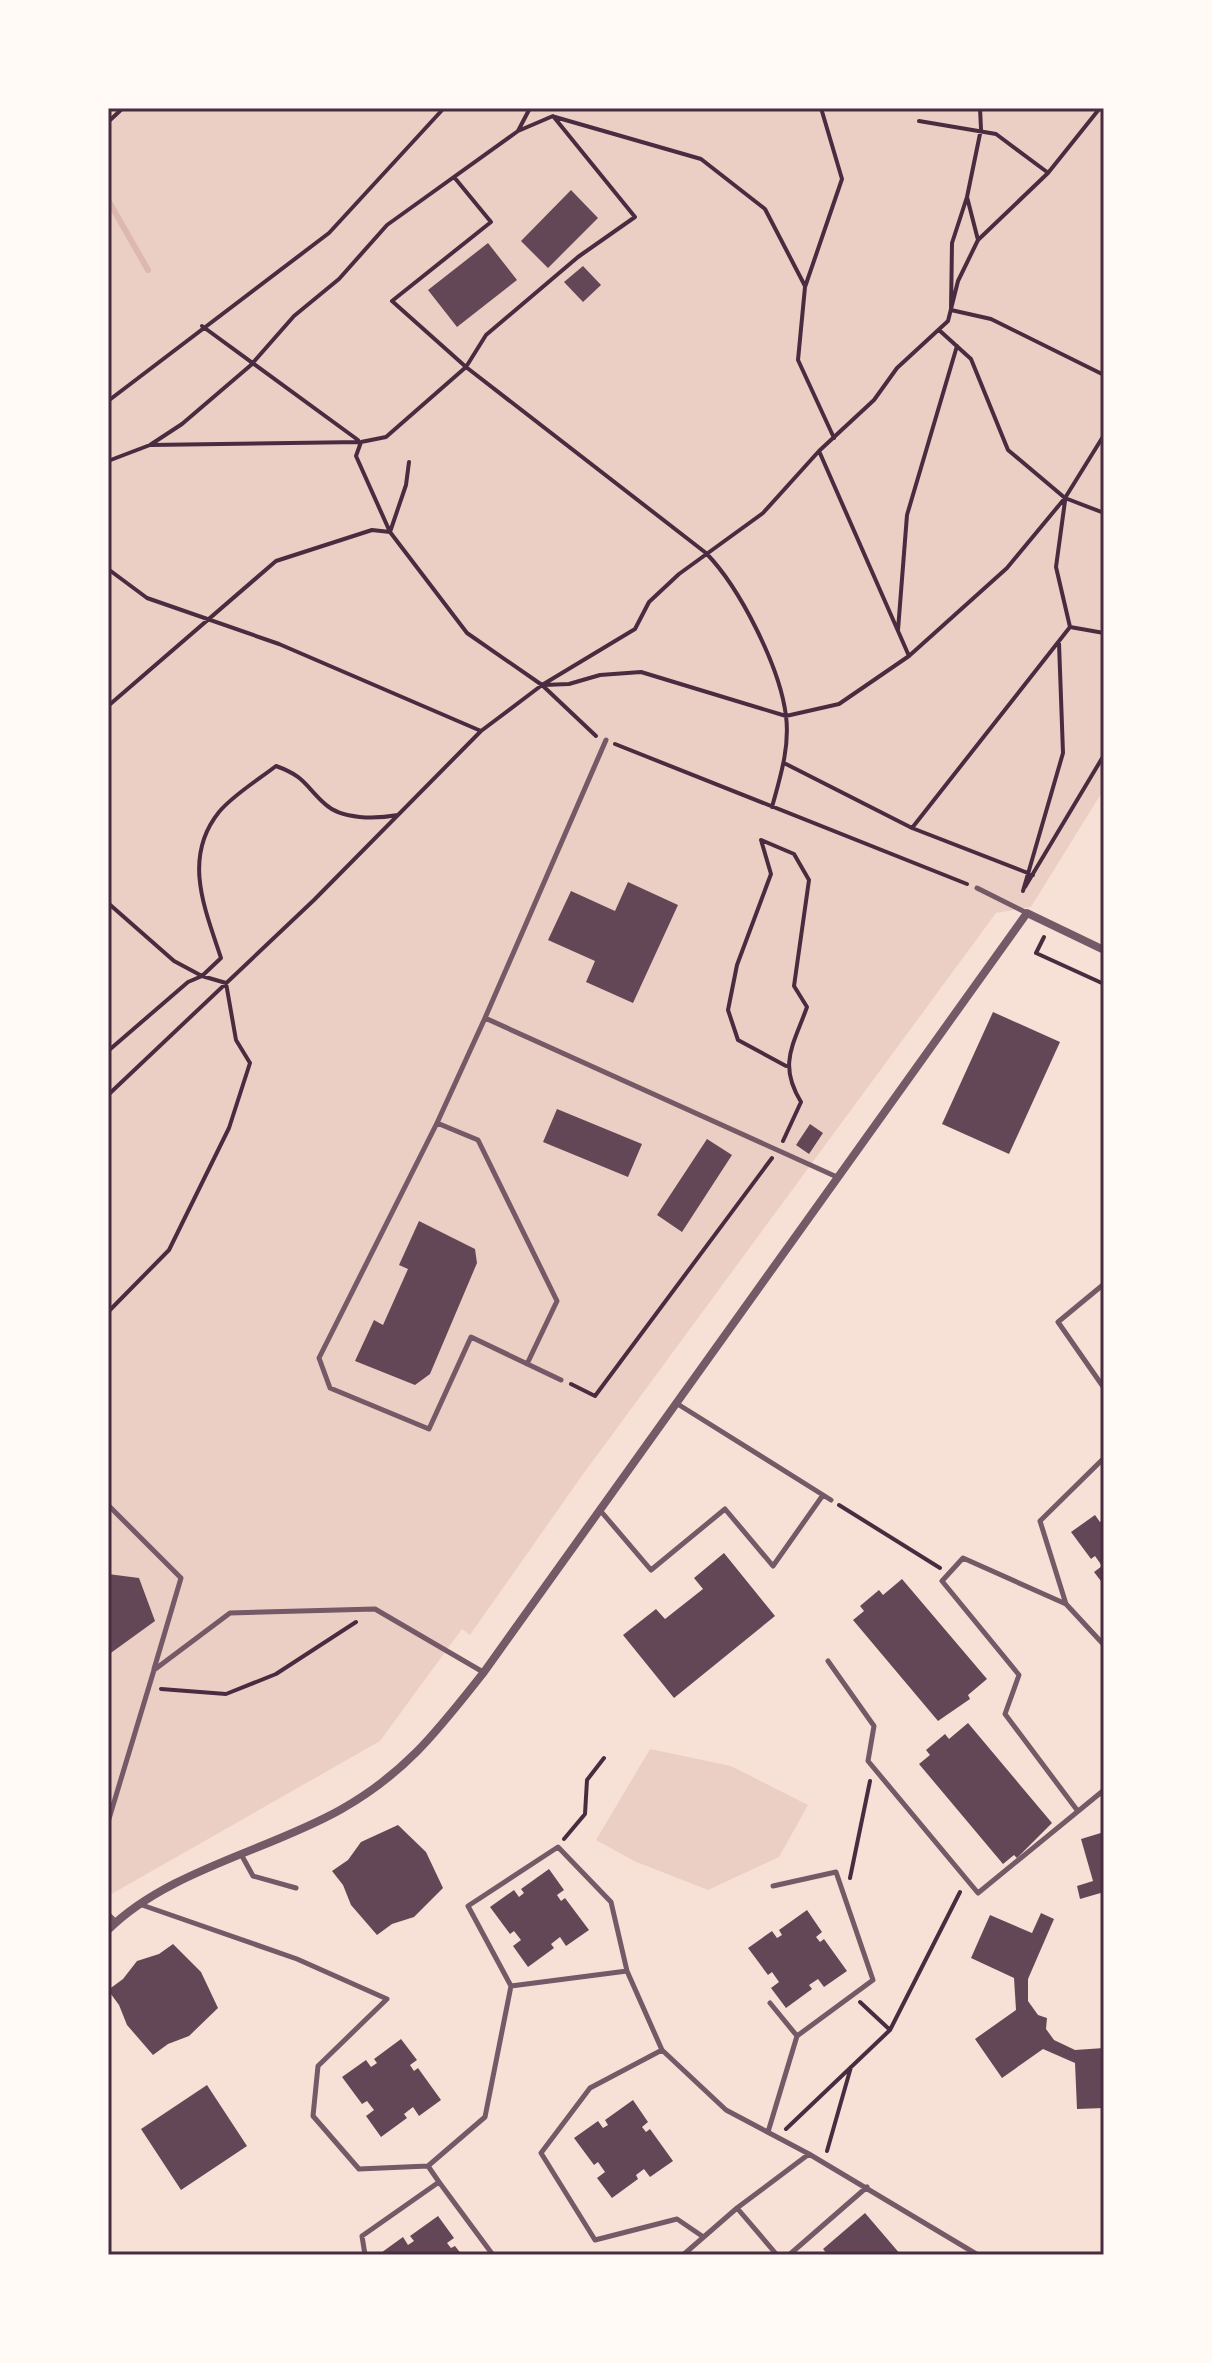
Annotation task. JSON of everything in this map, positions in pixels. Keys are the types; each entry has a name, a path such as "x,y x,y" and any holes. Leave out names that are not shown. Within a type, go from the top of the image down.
{"street":[{"path":"108,1930 139,1903 339,1811 386,1781 421,1752 484,1672 1027,913 1104,950"}],"lane":[{"path":"561,1380 471,1337 429,1429 330,1388 319,1358 437,1123 606,740"},
{"path":"977,888 1027,913"},
{"path":"485,1018 837,1177"},
{"path":"437,1123 478,1140 557,1301 527,1364"},
{"path":"1104,1284 1058,1322 1104,1388"},
{"path":"675,1403 831,1500"},
{"path":"1066,1604 1040,1521 1104,1458"},
{"path":"599,1509 651,1570 725,1509 773,1566 823,1495"},
{"path":"108,1505 181,1578 108,1822"},
{"path":"1077,1810 1005,1714 1019,1675 942,1581 963,1558 1066,1604 1104,1645"},
{"path":"154,1670 230,1613 375,1609 484,1672"},
{"path":"828,1661 874,1726 868,1761 978,1893 1104,1790"},
{"path":"139,1903 297,1959 387,1999 318,2066 313,2116 359,2169 428,2166 485,2117 511,1986 468,1906 558,1847 611,1902 627,1971 662,2050 726,2110 824,2162 978,2255"},
{"path":"242,1856 253,1876 296,1888"},
{"path":"768,2132 797,2036 873,1980 836,1872 773,1886"},
{"path":"108,1914 116,1922"},
{"path":"511,1986 627,1971"},
{"path":"770,2003 797,2036"},
{"path":"662,2050 590,2088 541,2153 595,2240 677,2219 702,2236"},
{"path":"683,2255 702,2236 809,2154"},
{"path":"428,2166 493,2255"},
{"path":"365,2255 362,2236 439,2182"},
{"path":"789,2255 867,2187"},
{"path":"737,2208 777,2255"}],"path":[{"path":"108,122 123,108"},
{"path":"108,401 202,326 329,233 444,108"},
{"path":"518,131 530,108"},
{"path":"821,108 842,179 805,287 798,360 834,438"},
{"path":"951,310 952,243 967,197 981,129 980,108"},
{"path":"108,1095 400,815 481,731 542,685 635,629 649,602 706,553 763,513 819,451 874,400 897,368 948,321 958,281 978,240 1048,173 1100,108"},
{"path":"150,445 361,442 386,437 466,367 486,335 578,257 635,217 553,116"},
{"path":"108,461 150,445 182,424 251,365 294,316 339,279 387,225 518,131 553,116 701,159 765,209 805,287"},
{"path":"919,121 981,129 996,134 1048,173"},
{"path":"454,177 491,222 392,301 466,367 706,553 726,574 745,606 786,716 784,763 772,807"},
{"path":"967,197 978,240"},
{"path":"951,310 991,319 1104,375"},
{"path":"202,326 251,365 361,442"},
{"path":"939,330 971,359 1008,450 1065,498 1104,513"},
{"path":"898,630 907,515 957,346"},
{"path":"542,685 569,684 600,675 641,672 786,716 839,704 909,656 1007,568 1065,498 1104,435"},
{"path":"361,442 356,456 390,532 467,633 542,685 590,734 977,888"},
{"path":"819,451 909,656"},
{"path":"390,532 406,485 409,462"},
{"path":"1065,498 1056,567 1070,627"},
{"path":"108,706 276,561 372,530 390,532"},
{"path":"108,569 147,598 306,655 481,731"},
{"path":"1070,627 1104,633"},
{"path":"912,828 1070,627"},
{"path":"1023,891 1063,753 1059,641"},
{"path":"1013,906 1104,755"},
{"path":"784,763 912,828 1033,875"},
{"path":"108,1051 188,982 202,976 221,958 202,897 197,853 219,812 276,766 299,775 327,807 373,820 400,815"},
{"path":"761,840 771,874 737,965 728,1010 738,1040 786,1066"},
{"path":"108,903 174,961 202,976 226,983"},
{"path":"1036,953 1104,984"},
{"path":"108,1312 169,1250 229,1128 250,1063 236,1040 226,983"},
{"path":"831,1500 949,1573"},
{"path":"148,1688 226,1694 276,1674 375,1609"},
{"path":"558,1847 585,1814 587,1780 604,1758"},
{"path":"842,1892 850,1880 872,1766"},
{"path":"778,2137 890,2030 967,1879"},
{"path":"853,1995 890,2030"},
{"path":"824,2162 851,2065"}],"shaded area":[{"path":"108,108 1104,108 1104,789 1031,907 996,913 581,1477 470,1635 462,1629 380,1741 108,1896"},
{"path":"650,1749 731,1766 808,1805 779,1857 708,1890 634,1861 596,1840"}],"building":[{"path":"571,190 598,218 548,268 521,241"},
{"path":"488,243 517,280 457,327 428,290"},
{"path":"583,266 601,285 583,302 564,282"},
{"path":"628,882 678,905 633,1003 586,982 595,961 548,940 571,891 615,911"},
{"path":"993,1012 1060,1042 1009,1154 942,1124"},
{"path":"557,1109 642,1144 628,1177 543,1142"},
{"path":"810,1124 823,1133 809,1154 796,1145"},
{"path":"707,1139 732,1155 682,1232 657,1215"},
{"path":"419,1221 475,1249 477,1263 430,1374 415,1385 355,1361 374,1320 383,1325 408,1269 399,1265"},
{"path":"1095,1515 1100,1522 1104,1519 1104,1585 1094,1572 1102,1566 1095,1556 1091,1559 1071,1532"},
{"path":"724,1553 775,1616 674,1698 623,1635 656,1609 665,1619 703,1589 694,1578"},
{"path":"108,1574 139,1578 155,1621 108,1655"},
{"path":"902,1579 987,1679 968,1695 970,1699 938,1721 853,1620 864,1611 860,1606 879,1590 883,1595"},
{"path":"968,1723 1052,1823 1017,1858 1014,1855 1003,1864 919,1764 930,1755 926,1750 945,1734 949,1739"},
{"path":"398,1825 426,1852 443,1888 414,1917 392,1924 377,1935 351,1905 343,1885 332,1871 348,1860 361,1842"},
{"path":"1104,1832 1104,1892 1080,1899 1077,1886 1093,1881 1081,1839"},
{"path":"549,1869 564,1890 557,1895 561,1901 565,1898 589,1930 566,1946 560,1937 551,1944 554,1948 528,1967 513,1946 521,1940 514,1931 510,1934 490,1907 514,1890 519,1897 524,1893 521,1889"},
{"path":"807,1910 822,1932 816,1937 820,1942 824,1939 847,1971 824,1987 818,1979 809,1985 812,1989 786,2008 771,1988 779,1982 772,1972 768,1975 748,1948 772,1931 777,1938 782,1935 779,1930"},
{"path":"1041,1913 1054,1919 1028,1979 1028,2001 1038,2015 1047,2018 1046,2029 1054,2040 1075,2050 1104,2048 1104,2108 1077,2109 1075,2063 1043,2049 1002,2078 975,2039 1016,2010 1014,1978 971,1958 990,1915 1032,1933"},
{"path":"173,1944 201,1972 218,2008 189,2036 168,2044 153,2055 127,2025 119,2005 108,1990 123,1979 137,1961 159,1954"},
{"path":"401,2039 417,2060 410,2065 414,2071 418,2068 441,2100 419,2116 413,2107 404,2114 407,2118 381,2137 366,2116 374,2110 367,2101 362,2104 342,2077 366,2060 371,2067 377,2063 374,2059"},
{"path":"207,2085 247,2146 181,2190 141,2129"},
{"path":"633,2100 648,2122 642,2127 646,2132 650,2129 673,2161 650,2177 644,2169 636,2175 638,2179 612,2198 597,2178 605,2172 598,2162 594,2165 574,2138 598,2121 603,2128 608,2125 605,2120"},
{"path":"865,2213 901,2255 828,2255 823,2249"},
{"path":"438,2216 454,2238 447,2243 451,2248 455,2246 462,2255 378,2255 403,2237 408,2245 414,2241 410,2236"}],"waterway":[{"path":"108,200 148,270"}]}
